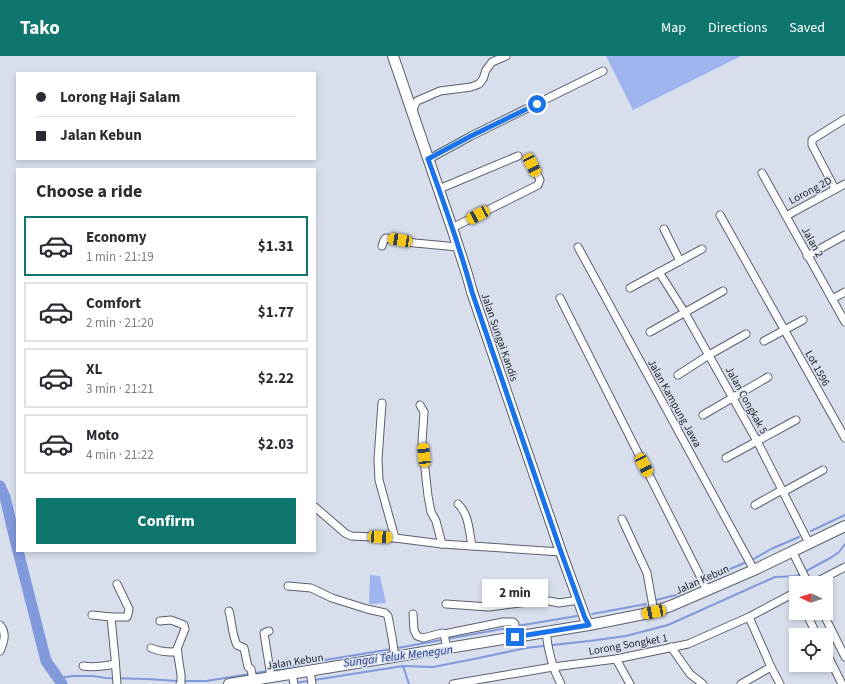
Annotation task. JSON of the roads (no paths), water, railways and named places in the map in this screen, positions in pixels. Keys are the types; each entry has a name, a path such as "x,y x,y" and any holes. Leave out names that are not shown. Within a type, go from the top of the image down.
{"main road":[{"name":"Jalan Sungai Kandis","path":"393,56 561,552 585,618 589,625"},
{"name":"Jalan Kebun","path":"229,684 252,676 270,673 293,680 311,678 394,651 446,640 515,630 546,637 589,625 654,612 754,570 845,526"}],"street":[{"path":"412,111 417,101 440,91 471,87 480,84 486,70 492,62 506,56"},
{"path":"428,159 603,71"},
{"path":"836,189 812,145 812,142 813,139 845,119"},
{"path":"439,189 518,156"},
{"path":"452,228 538,185 540,180 532,165"},
{"name":"Jalan 2","path":"762,173 845,322"},
{"name":"Lorong 2D","path":"786,216 845,184"},
{"name":"Lot 1596","path":"720,215 845,438"},
{"path":"664,229 680,260"},
{"path":"807,256 845,235"},
{"path":"382,246 386,238 458,248"},
{"name":"Jalan Kampung Jawa","path":"578,247 754,570"},
{"path":"630,288 702,249"},
{"name":"Jalan Congkak 5","path":"660,272 734,398 809,543"},
{"path":"650,332 724,291"},
{"path":"832,299 845,292"},
{"path":"560,298 708,590"},
{"path":"764,341 803,320"},
{"path":"678,375 746,334"},
{"path":"703,416 768,377"},
{"path":"382,403 378,458 379,480 395,538"},
{"path":"420,405 424,412 422,442 428,496 431,512 436,521 442,544"},
{"path":"726,458 796,420"},
{"path":"755,504 823,470"},
{"path":"458,504 465,514 472,546"},
{"path":"316,509 345,533 351,536 395,538 442,544 561,552"},
{"path":"622,519 647,572 654,612"},
{"path":"792,551 804,576"},
{"path":"828,576 845,567"},
{"path":"92,615 111,617 126,616 128,614 129,609 117,584"},
{"path":"288,586 311,588 332,598 385,613 388,616 394,651"},
{"name":"Lorong Songket 1","path":"453,684 553,667 616,659 688,644 749,617 789,596"},
{"path":"446,604 489,607 531,602 549,601 559,603 579,600"},
{"path":"229,611 234,638 237,645 244,648 248,667 251,669 252,676"},
{"path":"412,614 414,630 417,636 423,638 442,633 446,640 504,622 513,622 515,630"},
{"path":"111,617 116,680"},
{"path":"749,617 780,684"},
{"path":"160,621 171,620 184,625 185,629 177,649 181,682"},
{"path":"826,620 845,657"},
{"path":"0,625 5,636 0,651"},
{"path":"269,631 264,633 270,673"},
{"path":"546,637 553,667 561,684"},
{"path":"671,647 690,674 703,684"},
{"path":"151,648 162,652 178,652"},
{"path":"616,659 630,684"},
{"path":"83,666 98,667 115,664"},
{"path":"833,666 842,684"},
{"path":"741,684 772,668"}],"waterway":[{"name":"Sungai Teluk Menegun","path":"0,486 5,497 16,544"},
{"path":"811,531 845,515"},
{"path":"752,560 771,549 799,537"},
{"name":"Sungai Teluk Menegun","path":"295,683 403,666 433,667 526,648 626,636 668,625 775,577 797,576 832,557 839,552 845,544"},
{"name":"Sungai Teluk Menegun","path":"18,552 46,661 62,684"},
{"path":"705,580 744,563"},
{"path":"656,600 676,595 698,585"},
{"path":"592,614 646,604"},
{"path":"517,626 577,616"},
{"path":"58,678 93,676 106,678 206,681 513,627"},
{"path":"403,666 409,684"}]}
